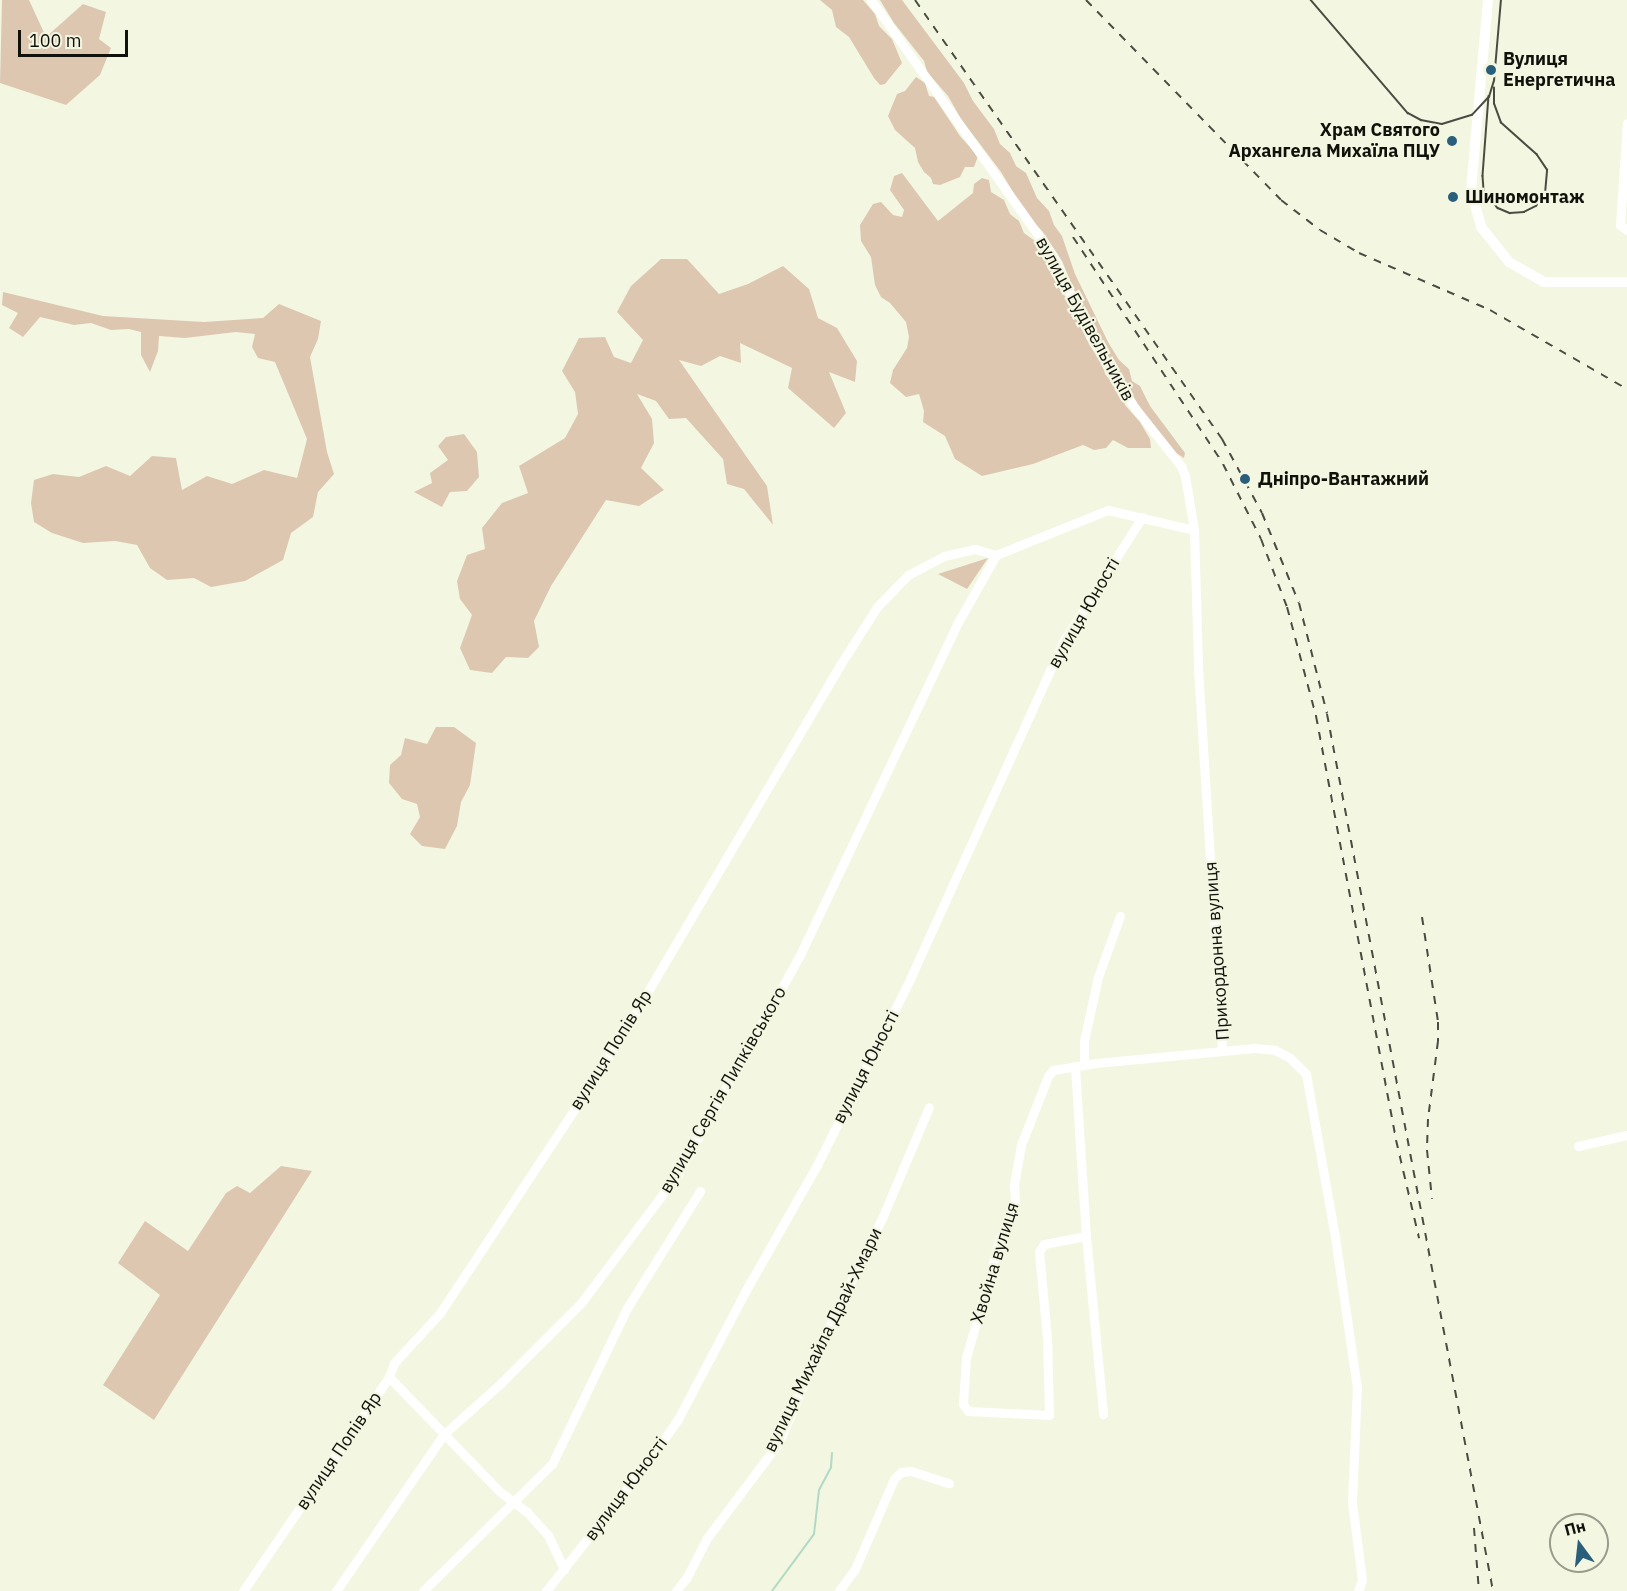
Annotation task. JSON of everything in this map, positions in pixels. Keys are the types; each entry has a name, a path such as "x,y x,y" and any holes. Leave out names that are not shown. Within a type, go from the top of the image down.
{"main road":[{"path":"1488,0 1471,191 1481,227 1509,262 1544,282 1627,282"}],"street":[{"name":"вулиця Будівельників","path":"871,0 1053,256 1090,336 1134,408 1181,466 1194,530"},
{"path":"1627,123 1620,225 1627,230"},
{"path":"996,555 1108,510 1194,530"},
{"name":"вулиця Юності","path":"546,1591 678,1419 746,1290 818,1162 910,979 1063,642 1142,517"},
{"name":"Прикордонна вулиця","path":"1194,530 1198,668 1222,1049 1275,1050 1290,1058 1306,1074 1335,1237 1357,1387 1352,1502 1362,1580 1359,1591"},
{"name":"вулиця Попів Яр","path":"243,1591 389,1377 394,1364 440,1313 611,1054 840,665 877,608 908,575 944,556 975,549 996,555"},
{"name":"вулиця Сергія Липківського","path":"336,1591 444,1434 501,1383 581,1303 678,1174 799,957 957,624 996,555"},
{"path":"1103,1414 1086,1236 1080,1066 1098,977 1120,916"},
{"path":"1080,1066 1222,1049"},
{"name":"Хвойна вулиця","path":"1080,1066 1053,1070 1048,1076 1021,1145 1014,1185 1015,1202 1000,1238 966,1358 963,1404 968,1411 1049,1415 1047,1338 1039,1252 1044,1244 1086,1236"},
{"name":"вулиця Михайла Драй-Хмари","path":"676,1591 708,1538 778,1442 825,1335 883,1216 929,1107"},
{"path":"1578,1146 1627,1135"},
{"name":"вулиця Сергія Липківського","path":"423,1591 552,1464 627,1308 700,1191"},
{"path":"389,1377 512,1503 527,1512 548,1535 564,1570"},
{"path":"839,1591 855,1569 894,1479 901,1472 911,1471 949,1484"}],"shaded area":[{"path":"2,0 29,0 46,37 83,4 106,12 99,39 111,48 100,75 66,105 0,83"},
{"path":"820,0 863,0 875,14 879,26 892,39 902,63 885,84 880,85 874,78 849,37 836,27 832,10"},
{"path":"880,0 902,0 964,83 973,101 994,129 1000,144 1010,153 1016,166 1026,173 1037,198 1049,211 1054,225 1062,236 1075,274 1108,342 1119,360 1129,369 1132,381 1140,386 1150,406 1185,453 1184,458 1176,453 1138,406 1097,338 1095,327 1079,302 1062,261 1043,232 1027,215 1001,172 961,119 948,96 927,72 924,61 894,23"},
{"path":"916,77 925,83 929,96 934,97 960,136 978,156 974,167 965,167 960,177 940,185 933,184 918,162 915,148 895,130 888,116 897,94 905,91"},
{"path":"902,173 938,221 973,193 974,184 982,178 989,180 991,192 1004,200 1010,214 1019,221 1024,233 1039,244 1045,259 1052,265 1063,294 1070,302 1090,346 1103,365 1105,374 1120,392 1125,405 1140,422 1150,439 1151,448 1128,448 1113,440 1106,448 1094,450 1083,445 1033,464 982,476 955,459 945,436 923,422 924,411 919,394 906,397 890,383 893,370 907,348 909,337 906,322 890,303 881,297 875,285 871,257 861,241 860,225 873,204 881,202 893,215 902,217 904,210 890,190 894,176"},
{"path":"661,259 687,259 719,294 748,284 783,266 809,289 818,318 837,328 857,361 855,382 829,372 846,413 834,428 788,388 792,368 740,343 741,363 720,356 701,366 679,360 767,486 773,525 744,489 727,484 723,459 686,418 669,419 656,401 637,394 652,419 654,443 641,468 664,490 639,506 606,500 551,586 534,621 539,647 528,658 506,657 492,673 470,670 460,648 472,615 460,599 457,581 467,555 485,549 482,528 502,503 528,493 519,466 565,438 578,414 575,392 562,371 579,338 605,337 614,357 631,363 643,340 617,312 631,286"},
{"path":"3,292 103,316 204,322 263,318 279,304 321,321 318,339 310,357 327,452 334,474 318,492 313,517 291,533 283,560 245,581 211,587 194,578 167,580 150,568 137,545 115,541 83,543 52,533 34,522 31,503 34,480 53,474 79,477 106,466 130,476 152,456 176,458 182,490 207,476 232,484 264,470 297,478 307,439 275,362 258,358 252,347 255,334 236,332 185,338 159,336 158,351 150,372 141,355 141,332 129,329 111,330 91,323 74,325 40,317 23,337 9,328 18,313 2,305"},
{"path":"464,434 477,452 479,477 467,491 450,492 442,507 414,492 432,483 430,473 448,460 438,446 446,437"},
{"path":"988,558 967,589 938,574"},
{"path":"436,727 454,727 476,743 470,785 461,802 457,826 445,849 422,846 410,834 420,817 417,804 402,799 389,783 390,765 401,755 405,738 427,744"},
{"path":"281,1166 312,1171 154,1420 103,1385 160,1295 118,1263 145,1221 188,1251 226,1193 237,1186 250,1193"}],"waterway":[{"path":"772,1591 814,1534 819,1490 831,1467 832,1453"}],"tram line":[{"path":"1311,0 1408,113 1421,120 1442,124 1472,115 1489,97 1494,81 1501,0"},
{"path":"1489,96 1484,191 1498,208 1510,213 1524,212 1536,206 1545,194 1547,170 1537,155 1501,123 1494,104 1494,88"}],"railway":[{"path":"915,0 1222,439 1262,513 1299,603 1327,714 1493,1591"},
{"path":"1086,0 1281,200 1320,230 1359,253 1490,310 1627,389"},
{"path":"1073,237 1223,464 1261,539 1287,607 1316,716 1396,1140 1419,1238"},
{"path":"1422,917 1438,1022 1438,1041 1428,1119 1427,1150 1432,1199"},
{"path":"1474,1528 1479,1591"}],"place":[{"name":"Вулиця Енергетична","path":"1491,70"},
{"name":"Храм Святого Архангела Михаїла ПЦУ","path":"1452,141"},
{"name":"Шиномонтаж","path":"1453,197"},
{"name":"Дніпро-Вантажний","path":"1245,479"}]}
